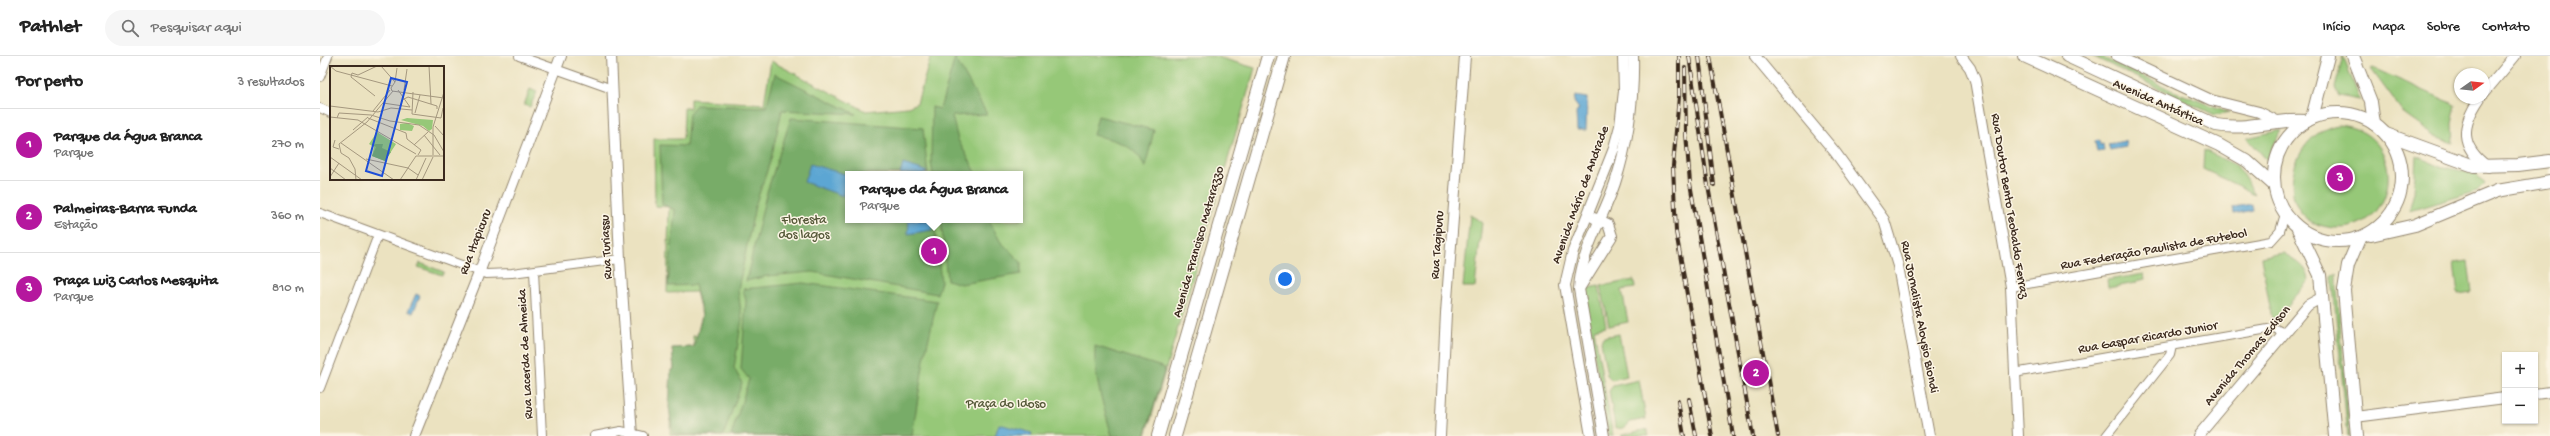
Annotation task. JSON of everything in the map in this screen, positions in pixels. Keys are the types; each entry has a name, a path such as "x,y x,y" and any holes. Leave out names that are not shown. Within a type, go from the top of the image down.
{"main road":[{"name":"Avenida Francisco Matarazzo","path":"1158,436 1268,56"},
{"path":"1174,436 1284,56"},
{"name":"Avenida Antártica","path":"2024,56 2229,150 2247,161 2274,185"},
{"name":"Avenida Antártica","path":"2067,56 2216,125 2242,127 2277,121 2310,120"},
{"path":"2310,120 2328,56"},
{"path":"2353,56 2371,102 2374,124"},
{"path":"2335,436 2320,275 2313,256 2297,227 2286,214 2278,200 2274,185 2275,165 2281,147 2292,132 2310,120 2328,113 2350,114 2374,124 2386,134 2459,162 2488,167 2550,161"},
{"path":"2357,436 2344,290 2348,265 2362,237 2388,218 2401,191 2403,177 2399,156 2386,134"},
{"path":"2297,227 2320,240 2334,242 2415,225 2498,191 2550,182"}],"street":[{"path":"320,77 328,66 328,56"},
{"path":"519,56 612,89"},
{"name":"Rua Itapicuru","path":"414,436 479,273 561,56"},
{"name":"Rua Turiassu","path":"610,56 620,259 632,434"},
{"name":"Rua Tagipuru","path":"1440,436 1446,314 1465,56"},
{"name":"Avenida Mário de Andrade","path":"1591,436 1565,285 1573,251 1613,151 1620,126 1624,91 1623,56"},
{"name":"Avenida Mário de Andrade","path":"1604,436 1579,289 1584,255 1600,221 1615,183 1631,121 1633,56"},
{"name":"Rua Jornalista Aloysio Biondi","path":"1755,56 1835,152 1884,220 1898,266 1929,436"},
{"name":"Rua Doutor Bento Teobaldo Ferraz","path":"1960,56 1970,68 1975,80 2011,286 2018,436"},
{"name":"Avenida Antártica","path":"2117,56 2211,100 2259,112 2277,121"},
{"path":"2490,86 2515,56"},
{"path":"2477,104 2469,118 2466,139 2475,158 2488,167"},
{"path":"320,108 330,113"},
{"path":"320,213 479,273 498,275 620,259"},
{"path":"1579,289 1612,236 1610,228 1588,214"},
{"name":"Rua Federação Paulista de Futebol","path":"2011,286 2271,241 2280,231 2286,214"},
{"path":"320,388 378,235"},
{"name":"Rua Lacerda de Almeida","path":"534,271 542,436"},
{"name":"Avenida Thomas Edison","path":"2198,436 2308,305 2321,298"},
{"name":"Rua Gaspar Ricardo Junior","path":"2014,373 2274,328 2284,333"},
{"path":"2106,436 2170,354 2172,346"},
{"path":"2538,394 2550,392"},
{"path":"2355,417 2502,398"},
{"path":"594,436 621,430 643,436"}],"green space":[{"name":"Praça do Idoso","path":"931,56 1214,56 1255,68 1146,436 678,436 670,434 671,370 674,369 672,348 694,347 693,336 698,336 702,315 696,292 667,293 669,207 655,206 654,139 683,139 684,108 690,108 690,99 764,104 771,61 866,111 908,107 917,103"},
{"path":"2092,56 2099,56 2176,92 2229,112 2215,115"},
{"path":"2343,56 2360,100 2339,96 2335,88"},
{"path":"955,58 987,114 952,116 958,140 975,171 932,171 931,163 932,107 940,109"},
{"path":"2373,68 2456,105 2452,124 2453,143 2436,137 2405,115 2371,69"},
{"path":"775,74 856,114 782,110 771,159 755,206 738,290 742,319 734,368 742,383 723,436 673,434 669,407 671,370 674,369 672,348 694,347 702,315 695,285 668,286 675,210 662,204 660,145 686,146 689,113 696,105 766,107"},
{"path":"530,89 537,92 530,107 524,105"},
{"path":"1098,116 1154,130 1145,168 1137,154 1131,149 1109,139 1093,135"},
{"name":"Floresta dos lagos","path":"791,118 923,128 928,171 845,171 845,223 934,223 941,282 937,294 813,272 767,276 746,281 766,195"},
{"path":"2338,125 2361,131 2377,144 2386,161 2388,180 2384,198 2374,214 2358,224 2337,228 2315,223 2301,212 2294,197 2292,179 2297,161 2306,145 2320,132"},
{"path":"2281,130 2267,160 2247,138"},
{"path":"2204,150 2237,166 2255,194 2203,169"},
{"path":"2416,156 2439,166 2477,174 2485,183 2477,191 2409,211 2414,192"},
{"path":"1470,215 1482,222 1475,287 1463,287"},
{"path":"941,223 991,223 1000,241 1021,262 1021,274 961,284 947,280"},
{"path":"2283,253 2303,267 2309,281 2276,319 2272,319 2261,257"},
{"path":"2468,261 2472,292 2458,294 2454,263"},
{"path":"420,263 444,272 442,275 418,267"},
{"path":"2337,273 2337,289 2350,436 2348,436 2332,277"},
{"path":"2144,274 2145,279 2137,281 2136,283 2108,288 2107,280"},
{"path":"1634,280 1635,288 1622,290 1628,322 1609,326 1601,286"},
{"path":"803,283 937,301 924,360 912,436 731,436 749,379 741,369 746,301 743,289"},
{"path":"1599,286 1606,326 1594,329 1613,436 1609,436 1582,289"},
{"path":"1619,334 1627,376 1612,380 1607,375 1601,341 1603,337"},
{"path":"1095,346 1165,368 1145,436 1112,436 1097,380"},
{"path":"1639,380 1646,419 1630,422 1624,428 1615,427 1609,391 1613,386"},
{"path":"1647,429 1649,436 1621,436 1622,435"}],"water":[{"path":"1575,96 1587,98 1586,130 1577,130 1576,113 1579,109 1574,102"},
{"path":"2099,140 2100,145 2103,144 2104,151 2097,152 2095,141"},
{"path":"2125,141 2126,147 2110,150 2108,144"},
{"path":"810,164 845,174 845,188 843,196 804,182"},
{"path":"903,164 926,171 901,171"},
{"path":"2252,204 2253,210 2234,214 2233,207"},
{"path":"909,223 931,223 932,230 908,234"},
{"path":"416,294 420,296 413,313 408,311"},
{"path":"999,424 1032,433 1031,436 995,436"}],"railway":[{"path":"1679,56 1679,96 1673,166 1676,232 1712,436"},
{"path":"1689,56 1708,186 1753,436"},
{"path":"1699,56 1714,185"},
{"path":"1710,56 1778,436"},
{"path":"1685,68 1686,133 1690,183 1733,436"},
{"path":"1689,399 1696,436"},
{"path":"1678,401 1684,436"}],"place":[{"name":"Praça Luiz Carlos Mesquita","path":"2340,178"},
{"name":"Parque da Água Branca","path":"934,251"},
{"name":"Palmeiras-Barra Funda","path":"1756,373"}]}
